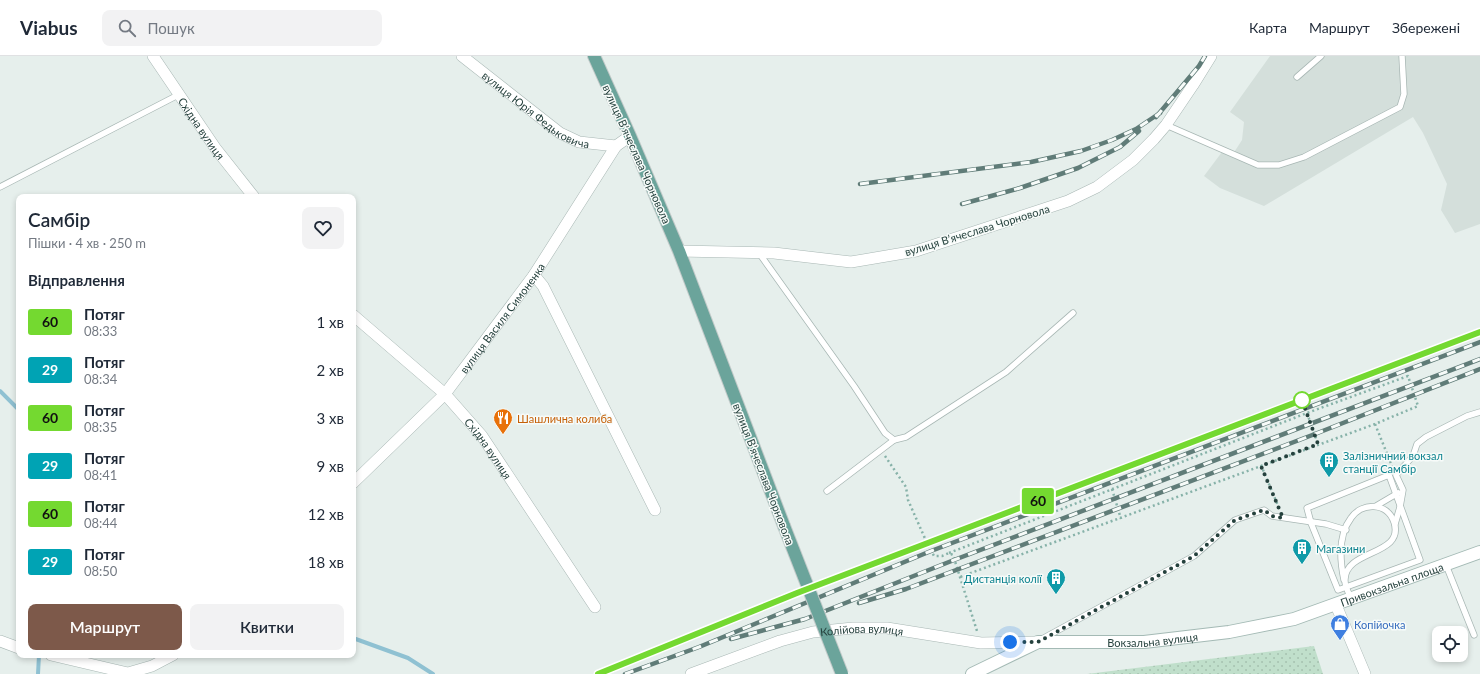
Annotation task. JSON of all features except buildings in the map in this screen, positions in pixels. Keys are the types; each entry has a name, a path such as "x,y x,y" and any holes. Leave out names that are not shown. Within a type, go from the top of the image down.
{"main road":[{"name":"вулиця Вʼячеслава Чорновола","path":"594,56 679,251 842,674"},
{"path":"1446,565 1480,552"},
{"name":"Привокзальна площа","path":"1336,604 1446,565"},
{"name":"Вокзальна вулиця","path":"972,674 1038,642 1144,642 1229,632 1294,619 1336,604"}],"street":[{"name":"Східна вулиця","path":"153,56 216,148 252,194"},
{"name":"вулиця Юрія Федьковича","path":"462,56 560,133 579,142 616,146"},
{"name":"вулиця Вʼячеслава Чорновола","path":"679,251 774,253 851,262 916,251 1068,201 1097,187 1133,160 1154,139 1166,125 1211,56"},
{"name":"вулиця Василя Симоненка","path":"356,480 445,394 534,275 616,146 630,136"},
{"path":"534,275 543,286 655,510"},
{"name":"Східна вулиця","path":"356,318 445,394 482,436 595,607"},
{"name":"Привокзальна площа","path":"1336,604 1366,674"},
{"name":"Колійова вулиця","path":"691,674 780,641 813,632 853,628 887,628 981,643 1038,642"},
{"path":"0,641 16,647"},
{"path":"63,658 128,674 152,666 167,658"}],"lane":[{"path":"1297,77 1321,56"},
{"path":"1166,125 1258,165 1279,165 1304,157 1400,107 1404,94 1402,56"},
{"path":"0,187 180,94"},
{"path":"758,253 854,386 885,433 894,440"},
{"path":"827,491 894,440 906,437 1006,372 1073,313"},
{"path":"1344,580 1345,573 1351,565 1364,556 1382,549 1390,543 1395,534 1395,524 1400,507 1402,490 1396,475 1413,456 1417,444 1426,437 1467,416 1480,412"},
{"path":"1389,475 1397,495 1420,560 1338,590 1306,508 1389,475"},
{"path":"1351,599 1344,580 1341,555 1350,518 1358,511 1367,507 1376,506 1397,495 1402,490"},
{"path":"1376,506 1385,510 1391,516 1395,524"},
{"path":"1038,642 1194,556 1235,520 1264,510 1272,516 1311,523 1326,524 1346,530"},
{"name":"Привокзальна площа","path":"1446,565 1474,635"}],"path":[{"path":"881,450 906,487 908,500 934,556 942,556 1307,413 1408,376 1418,406 1375,424 960,577"},
{"path":"1307,413 1318,444"},
{"path":"1261,466 1283,518"},
{"path":"1112,489 1121,518"},
{"path":"949,553 953,555 981,643"}],"shaded area":[{"path":"1270,56 1480,56 1480,224 1455,233 1441,210 1447,184 1423,133 1413,117 1264,206 1220,188 1204,176 1222,152 1231,157 1242,140 1244,122 1230,112"}],"green space":[{"path":"1314,646 1323,674 1087,674 1095,673"}],"waterway":[{"path":"0,391 16,407"},
{"path":"356,639 408,658 433,674"},
{"path":"38,674 39,658"}],"railway":[{"path":"1156,117 1199,66 1205,56"},
{"path":"860,184 1031,162 1081,151 1112,140 1136,129 1160,113"},
{"path":"962,204 1020,188 1078,168 1120,147 1139,131"},
{"path":"598,674 928,543 1480,332"},
{"path":"625,674 699,647 931,551 1480,342"},
{"path":"731,639 805,619 954,560 1480,359"},
{"path":"859,603 906,589 1315,434 1480,369"}],"train":[{"name":"60","path":"598,674 797,593 1480,332"}],"place":[{"name":"Шашлична колиба","path":"503,435"},
{"name":"Залізничний вокзал станції Самбір","path":"1329,478"},
{"name":"Магазини","path":"1302,565"},
{"name":"Дистанція колії","path":"1056,595"},
{"name":"Копійочка","path":"1340,641"}],"route":[{"path":"1010,642 1038,642 1194,556 1235,520 1264,510 1272,516 1283,518 1261,466 1318,444 1302,400"}]}
